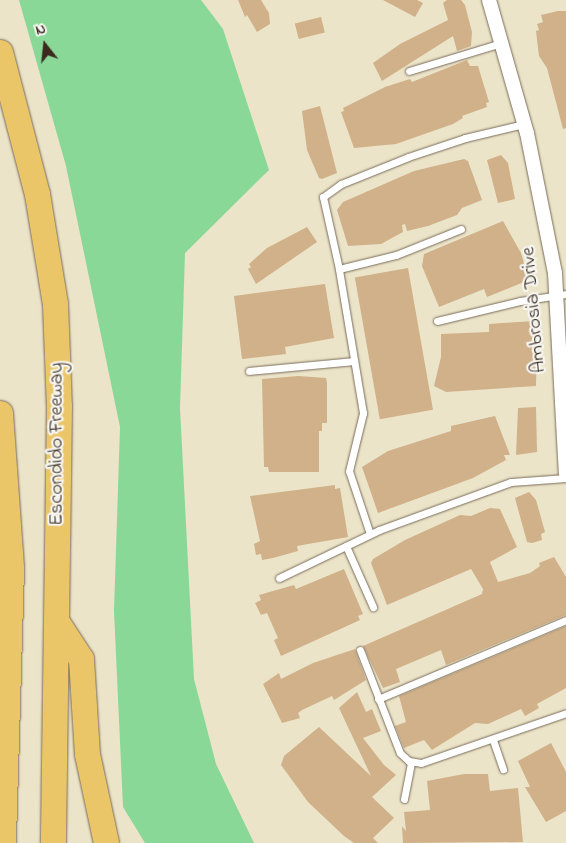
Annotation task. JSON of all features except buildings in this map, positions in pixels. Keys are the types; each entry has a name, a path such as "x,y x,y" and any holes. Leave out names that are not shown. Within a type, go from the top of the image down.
{"highway":[{"name":"Escondido Freeway","path":"0,52 37,194 55,304 58,406 53,843"},
{"path":"0,413 11,568 2,802 3,843"},
{"path":"57,622 81,659 87,754 106,843"}],"street":[{"name":"Ambrosia Drive","path":"488,0 524,124 561,294 566,474"}],"lane":[{"path":"409,71 501,43"},
{"path":"370,534 349,471 363,414 339,269 323,197 329,190 451,143 524,124"},
{"path":"339,269 396,255 461,229"},
{"path":"437,321 561,294"},
{"path":"249,371 354,361"},
{"path":"280,578 370,534 511,482 566,478"},
{"path":"346,546 373,607"},
{"path":"378,698 566,620"},
{"path":"360,650 400,753 412,762 421,763 566,714"},
{"path":"493,740 503,769"},
{"path":"404,799 412,762"}],"green space":[{"path":"19,0 201,0 223,29 269,170 185,253 180,408 194,679 216,764 254,843 145,843 123,807 114,611 120,427 66,166"}]}
